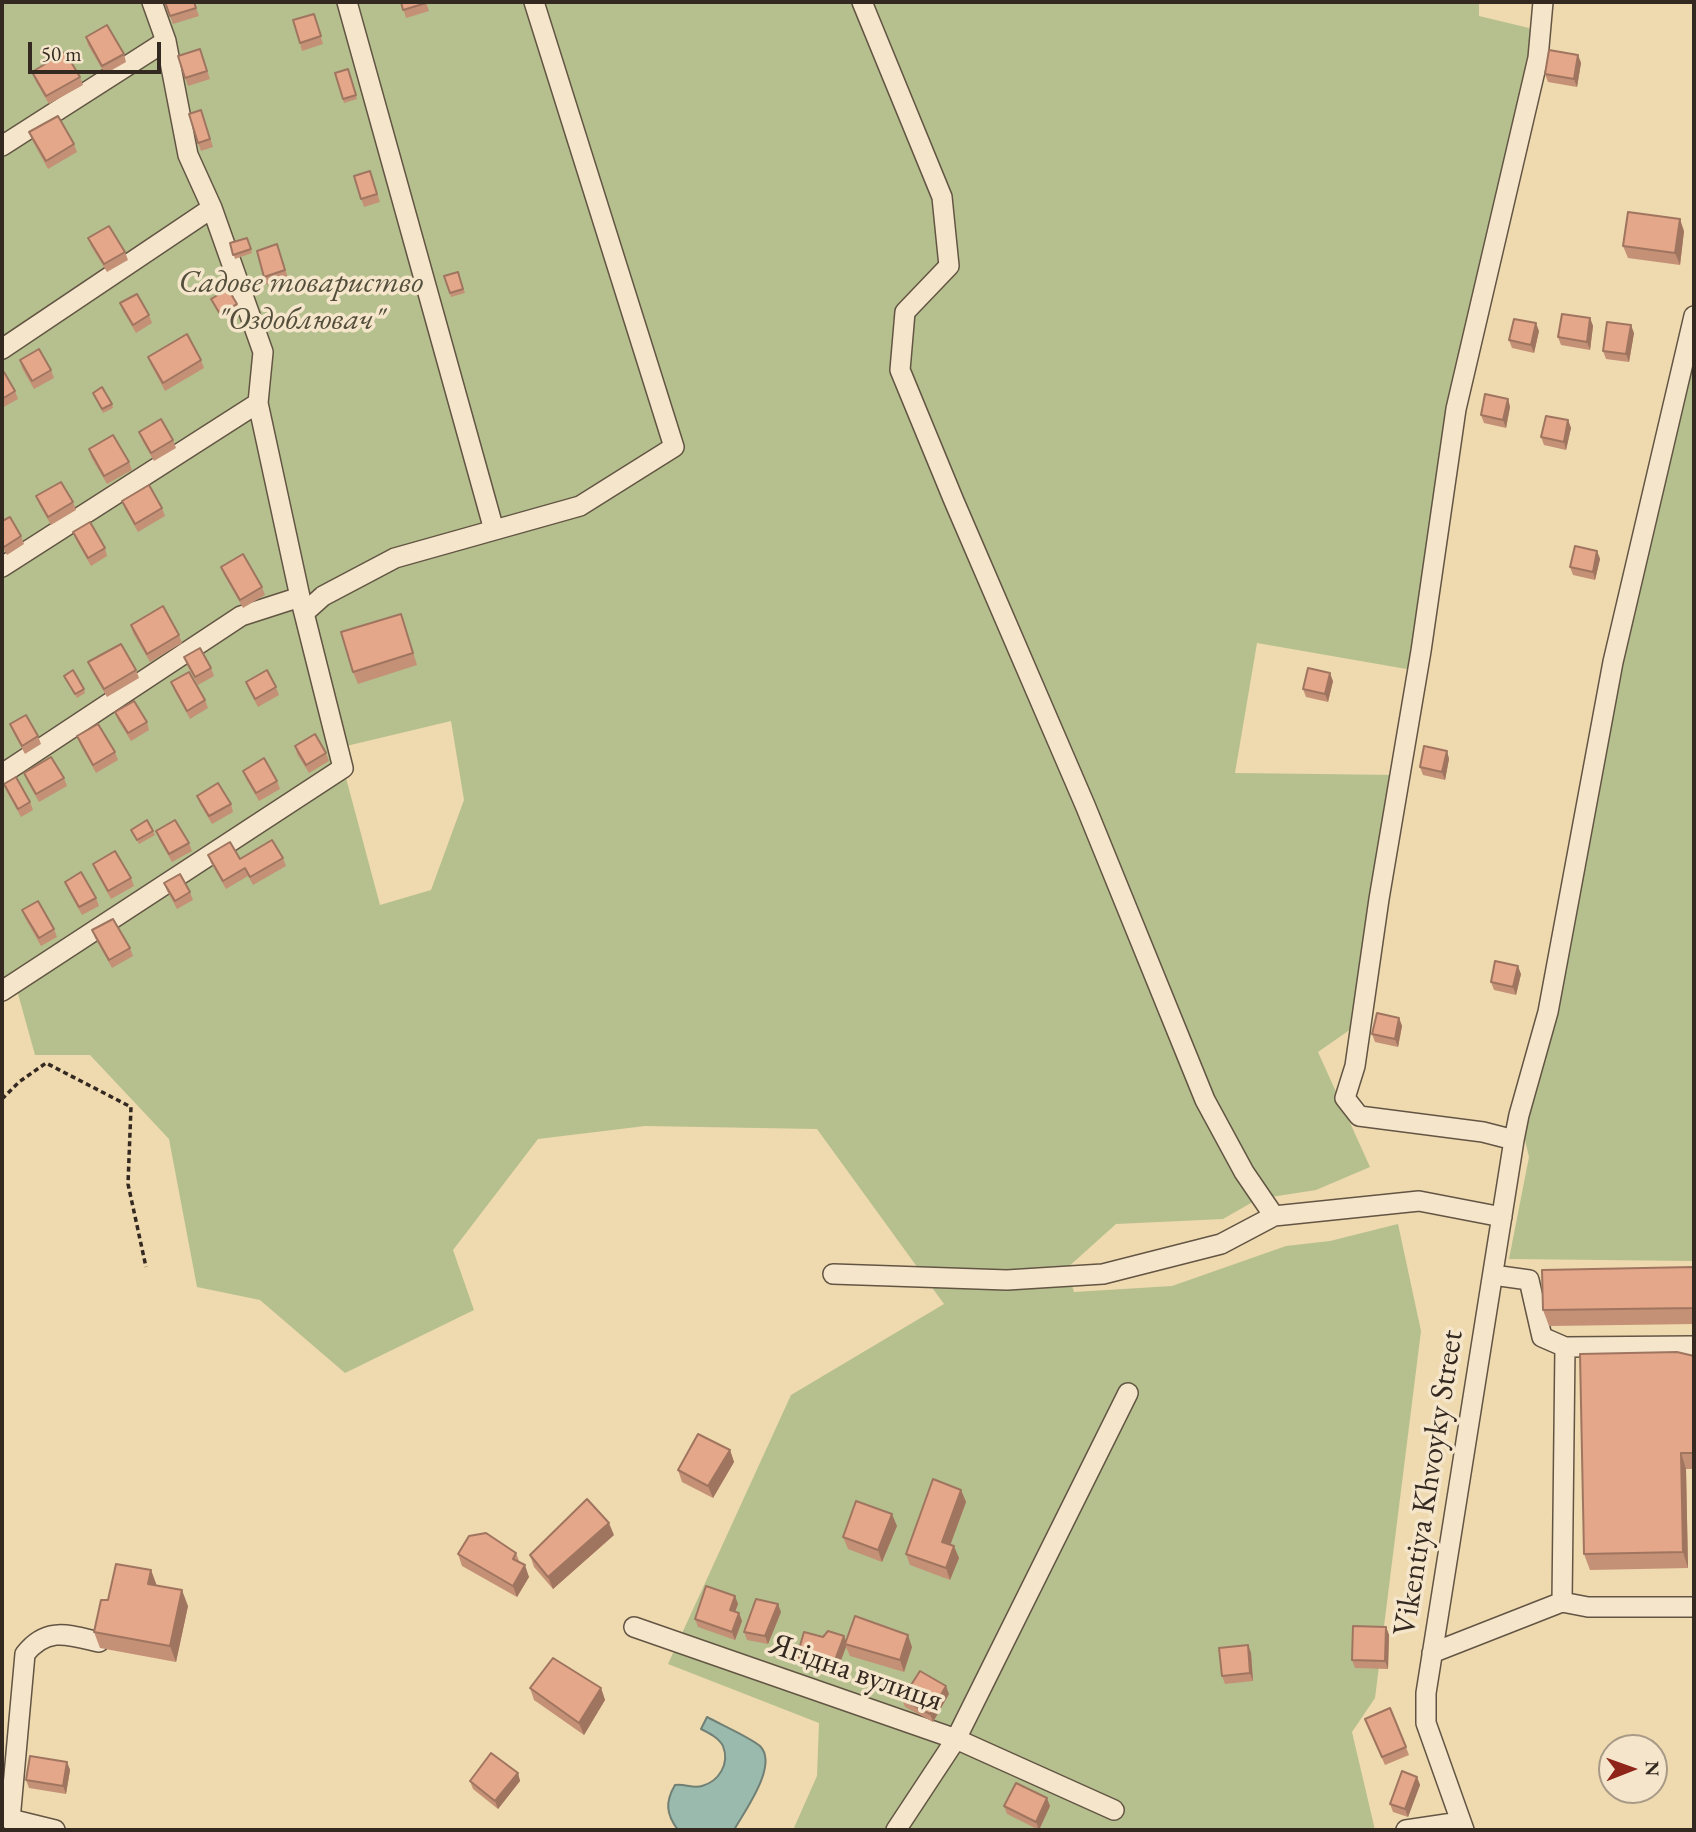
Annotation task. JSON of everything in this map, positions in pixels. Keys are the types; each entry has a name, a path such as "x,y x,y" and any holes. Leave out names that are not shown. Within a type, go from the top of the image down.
{"street":[{"path":"2,991 343,768 302,605 258,403 263,352 212,208 188,155 166,41 152,2"},
{"path":"347,2 494,530"},
{"path":"2,775 241,616 302,605 395,558 580,506 674,447 534,2"},
{"path":"862,2 942,197 948,252 949,266 905,312 900,370 1205,1100 1244,1172 1274,1216"},
{"path":"1514,1140 1483,1132 1359,1116 1345,1098 1355,1066 1379,899 1421,651 1456,409 1538,58 1543,2"},
{"path":"2,146 166,41"},
{"path":"2,349 212,208"},
{"name":"Vikentiya Khvoyky Street","path":"1462,1826 1426,1723 1426,1693 1432,1653 1514,1140 1548,1012 1613,662 1694,316"},
{"path":"2,567 258,403"},
{"path":"833,1274 1007,1280 1103,1274 1221,1244 1274,1216 1419,1201 1502,1217"},
{"path":"1493,1275 1529,1280 1542,1337 1564,1347 1694,1346"},
{"path":"1562,1602 1564,1347"},
{"path":"1114,1810 956,1739 1128,1393"},
{"path":"1432,1653 1562,1602 1588,1606 1694,1606"},
{"name":"Ягідна вулиця","path":"634,1627 956,1739 896,1830"},
{"path":"55,1830 6,1819 25,1654 34,1643 48,1636 64,1634 99,1642"},
{"path":"1406,1830 1462,1826"}],"path":[{"path":"2,1099 19,1082 47,1063 131,1107 128,1184 146,1267"}],"green space":[{"name":"Садове товариство \"Оздоблювач\"","path":"2,2 1479,2 1479,16 1529,28 1538,58 1456,409 1418,671 1257,643 1235,773 1400,775 1361,1022 1318,1052 1370,1167 1316,1190 1258,1199 1223,1219 1116,1224 1067,1268 1074,1292 1172,1286 1286,1246 1330,1241 1398,1224 1421,1331 1375,1698 1352,1732 1375,1830 793,1830 817,1776 819,1723 668,1664 791,1395 944,1304 817,1129 645,1126 538,1139 453,1250 474,1310 345,1373 260,1300 197,1287 169,1139 90,1055 35,1055 15,983 2,991","holes":["451,721 464,800 431,890 380,905 338,748"]},
{"path":"1694,316 1694,1261 1509,1259 1529,1157 1519,1115"}],"shaded area":[{"path":"707,1717 760,1746 765,1754 763,1776 752,1801 734,1830 678,1830 668,1808 675,1785 698,1787 708,1784 718,1776 724,1765 723,1746 701,1729"}],"building":[{"path":"165,2 194,2 196,8 170,16"},
{"path":"401,2 426,2 426,3 403,10"},
{"path":"314,14 321,36 300,43 293,20"},
{"path":"107,25 124,54 102,66 86,37"},
{"path":"200,49 207,71 185,78 178,56"},
{"path":"1549,50 1578,55 1574,79 1545,74"},
{"path":"65,52 80,77 46,96 32,72"},
{"path":"348,69 356,95 343,99 335,73"},
{"path":"201,110 210,139 198,143 189,114"},
{"path":"58,116 74,144 46,161 29,132"},
{"path":"370,171 377,194 361,199 354,176"},
{"path":"1628,212 1680,219 1675,253 1623,246"},
{"path":"109,226 125,252 104,264 88,238"},
{"path":"247,238 251,249 233,255 230,243"},
{"path":"277,244 285,270 264,277 257,251"},
{"path":"458,272 463,289 450,293 444,276"},
{"path":"228,289 237,304 220,314 211,299"},
{"path":"137,294 149,315 133,325 120,303"},
{"path":"1562,314 1590,318 1587,342 1558,337"},
{"path":"1514,319 1536,323 1531,345 1509,340"},
{"path":"1607,322 1631,325 1626,354 1603,351"},
{"path":"187,334 201,360 163,383 148,357"},
{"path":"39,349 51,370 32,381 20,360"},
{"path":"4,372 15,391 2,399 2,373"},
{"path":"102,387 112,404 102,409 93,393"},
{"path":"1485,394 1508,399 1503,420 1481,415"},
{"path":"1546,416 1568,420 1564,442 1541,437"},
{"path":"161,419 173,440 151,453 139,432"},
{"path":"113,435 129,462 104,476 89,449"},
{"path":"61,482 73,502 48,517 36,496"},
{"path":"149,485 162,508 135,524 122,501"},
{"path":"10,517 21,536 4,547 2,521"},
{"path":"90,522 105,548 88,558 73,532"},
{"path":"1575,546 1597,551 1593,572 1570,567"},
{"path":"243,554 262,587 240,600 221,567"},
{"path":"163,606 179,635 147,654 131,625"},
{"path":"401,614 413,653 353,672 341,632"},
{"path":"121,644 136,670 104,689 88,662"},
{"path":"200,648 211,668 195,677 184,657"},
{"path":"1308,668 1330,673 1325,694 1303,689"},
{"path":"73,670 84,689 75,694 64,676"},
{"path":"267,670 276,687 255,699 246,682"},
{"path":"189,672 205,700 187,711 171,682"},
{"path":"134,701 147,722 128,733 115,712"},
{"path":"26,715 38,736 22,746 10,724"},
{"path":"98,724 115,752 93,765 77,736"},
{"path":"315,734 326,753 306,765 295,746"},
{"path":"1424,746 1447,751 1442,772 1420,767"},
{"path":"51,757 64,778 36,794 24,773"},
{"path":"264,758 277,781 256,793 243,771"},
{"path":"16,777 30,802 18,809 4,784"},
{"path":"218,783 231,804 209,816 197,796"},
{"path":"147,820 153,831 137,840 131,830"},
{"path":"175,820 189,843 169,854 156,831"},
{"path":"272,840 283,858 250,877 245,868 223,881 208,855 230,842 240,859"},
{"path":"115,851 131,878 108,891 93,864"},
{"path":"81,872 96,898 79,907 65,882"},
{"path":"180,874 190,892 175,901 164,883"},
{"path":"38,901 54,929 39,938 22,910"},
{"path":"113,919 130,948 109,960 92,930"},
{"path":"1495,961 1518,966 1513,987 1491,982"},
{"path":"1377,1013 1399,1018 1395,1039 1372,1034"},
{"path":"1694,1267 1694,1308 1543,1310 1542,1270"},
{"path":"1677,1352 1694,1356 1694,1453 1681,1453 1683,1552 1584,1554 1580,1354"},
{"path":"698,1434 730,1450 708,1486 678,1470"},
{"path":"933,1479 961,1490 942,1542 954,1546 946,1568 906,1554"},
{"path":"587,1499 609,1523 548,1577 530,1555"},
{"path":"856,1501 892,1514 878,1550 843,1537"},
{"path":"486,1533 516,1553 513,1559 525,1565 513,1586 458,1554 469,1536"},
{"path":"116,1564 151,1570 148,1584 182,1590 170,1646 94,1632 101,1600 108,1600"},
{"path":"706,1586 735,1596 730,1610 739,1613 732,1632 695,1619"},
{"path":"756,1599 778,1604 765,1636 744,1632"},
{"path":"855,1616 908,1635 900,1660 845,1644"},
{"path":"1353,1626 1386,1627 1385,1661 1352,1660"},
{"path":"828,1631 844,1636 832,1668 797,1656 804,1632 823,1637"},
{"path":"1248,1645 1250,1673 1222,1676 1219,1648"},
{"path":"553,1658 601,1688 579,1723 530,1688"},
{"path":"920,1671 946,1686 930,1714 902,1699"},
{"path":"1390,1708 1406,1747 1382,1757 1365,1719"},
{"path":"491,1753 518,1773 495,1801 470,1781"},
{"path":"30,1756 67,1762 63,1786 26,1780"},
{"path":"1402,1771 1417,1777 1405,1809 1390,1804"},
{"path":"1016,1783 1047,1798 1036,1822 1004,1806"}]}
